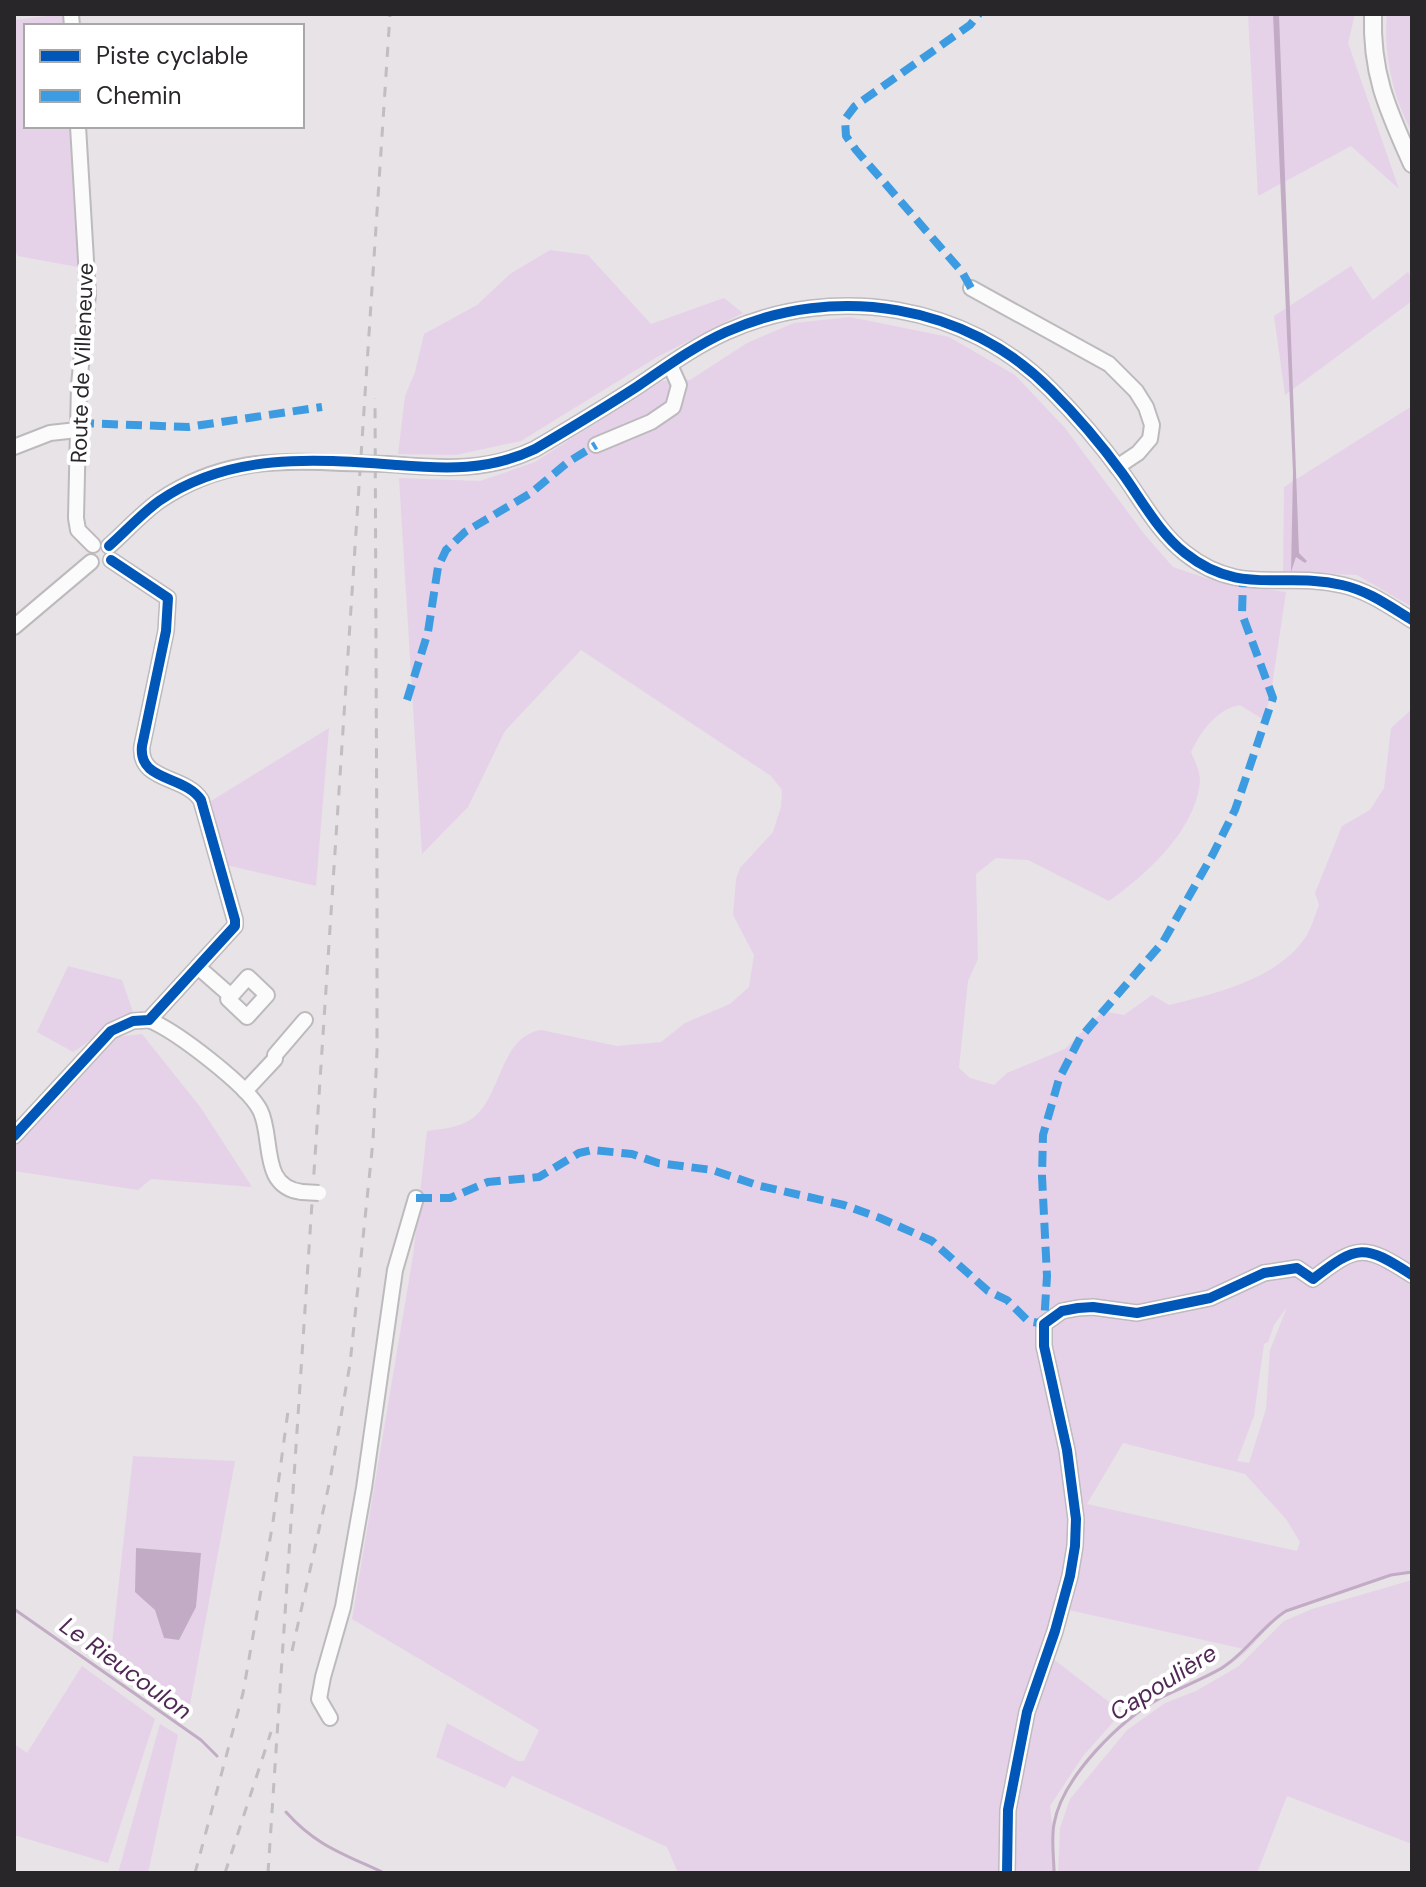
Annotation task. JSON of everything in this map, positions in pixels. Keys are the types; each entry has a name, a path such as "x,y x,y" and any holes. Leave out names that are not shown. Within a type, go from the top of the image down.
{"main road":[{"path":"1373,14 1378,85 1412,164"}],"street":[{"name":"Route de Villeneuve","path":"78,128 88,294 77,430 76,518 78,530 104,550"},
{"path":"971,288 1109,364 1136,391 1152,425 1150,439 1138,453 1117,467"},
{"path":"14,627 91,562 88,555 104,550 160,501 186,485 215,473 267,461 468,468 510,460 550,440 728,331 799,310 836,306 872,307 926,316 980,337 1014,358 1072,411 1172,541 1198,562 1243,581 1340,584 1363,591 1412,620"},
{"path":"596,445 651,422 673,407 679,385 670,365"},
{"path":"14,447 50,433 77,430"},
{"path":"104,550 168,598 166,631 142,759 154,774 190,788 201,800 235,920 230,933 149,1020"},
{"path":"198,967 231,996"},
{"path":"14,1136 111,1031 133,1021 149,1020 173,1033 245,1091 261,1113 267,1153 275,1173 286,1186 302,1192 319,1193"},
{"path":"245,1091 305,1020"},
{"path":"330,1718 319,1699 343,1607 364,1488 395,1270 416,1198"},
{"path":"1007,1873 1008,1810 1027,1712 1055,1631 1075,1546 1076,1519 1067,1450 1044,1346 1044,1324 1062,1311 1078,1308 1137,1313 1210,1298 1264,1273 1297,1268 1313,1279 1339,1259 1359,1251 1371,1252 1412,1275"}],"shaded area":[{"path":"65,14 66,24 24,24 24,128 73,128 83,268 18,256 14,249 14,20"},
{"path":"1248,14 1355,14 1348,43 1399,189 1351,146 1258,196"},
{"path":"1273,14 1279,14 1299,553 1307,561 1305,563 1296,557 1291,572 1293,472"},
{"path":"1387,14 1412,14 1412,132 1391,75"},
{"path":"550,250 588,255 651,324 724,298 743,313 657,357 521,441 456,455 398,454 405,396 415,372 424,334 477,305 510,274"},
{"path":"1351,266 1373,300 1408,272 1412,279 1412,301 1285,395 1274,316"},
{"path":"850,317 949,337 1015,375 1065,428 1145,535 1173,567 1218,582 1286,592 1264,720 1240,705 1224,711 1205,729 1191,752 1200,781 1196,799 1179,834 1153,865 1109,901 1028,860 996,858 976,874 978,959 968,981 959,1068 970,1078 994,1085 1007,1073 1065,1049 1103,1011 1124,1015 1152,995 1169,1005 1207,995 1246,982 1280,963 1307,935 1319,905 1315,893 1342,826 1370,810 1384,788 1391,728 1412,709 1412,1276 1409,1279 1412,1284 1412,1573 1391,1576 1287,1611 1237,1659 1149,1707 1117,1732 1087,1763 1064,1796 1055,1827 1056,1873 678,1873 667,1847 512,1776 505,1788 436,1757 447,1723 518,1761 524,1761 539,1730 352,1619 413,1256 427,1131 460,1125 481,1110 508,1056 527,1035 541,1030 617,1046 661,1042 685,1023 730,1004 749,987 754,955 733,915 736,879 740,868 773,832 781,807 782,790 771,776 581,650 505,731 468,807 422,854 399,478 480,481 535,462 661,381 690,380 747,343 794,323","holes":["1287,1307 1270,1350 1266,1409 1249,1463 1237,1461 1254,1416 1264,1344","1123,1443 1245,1474 1286,1519 1300,1542 1297,1551 1087,1504","1064,1609 1244,1649 1215,1669 1144,1706 1110,1733 1069,1785 1052,1825 1050,1806 1083,1756 1122,1712 1052,1658"]},
{"path":"1412,406 1412,607 1357,575 1283,572 1284,487"},
{"path":"329,728 316,886 226,865 211,801"},
{"path":"68,966 122,980 134,1015 73,1052 37,1032"},
{"path":"142,1034 201,1108 252,1187 151,1179 138,1190 14,1171 14,1146 116,1037"},
{"path":"133,1456 235,1461 187,1721 110,1662"},
{"path":"136,1548 201,1553 196,1607 179,1640 164,1638 155,1610 135,1592"},
{"path":"1412,1580 1412,1844 1287,1796 1257,1873 1058,1873 1060,1828 1070,1799 1127,1730 1165,1703 1196,1691 1239,1666 1284,1621 1312,1609"},
{"path":"82,1666 155,1719 108,1863 14,1835 14,1744 27,1753"},
{"path":"160,1724 178,1735 148,1873 118,1873"}],"waterway":[{"name":"Capoulière","path":"1054,1873 1053,1830 1059,1806 1081,1769 1112,1734 1162,1697 1222,1668 1286,1611 1391,1575 1412,1572"},
{"name":"Le Rieucoulon","path":"14,1609 201,1740 217,1756"},
{"name":"Le Rieucoulon","path":"286,1812 320,1841 384,1873"}],"railway":[{"path":"268,1873 390,14"},
{"path":"292,1651 330,1480 350,1364 373,1141 377,1051 375,398"},
{"path":"195,1873 243,1693 273,1522 288,1411"},
{"path":"225,1873 271,1732"}],"marked path":[{"path":"971,288 962,272 856,150 846,136 845,119 855,106 970,25 979,14"},
{"path":"78,423 188,427 322,407"},
{"path":"407,700 428,632 438,567 446,550 465,532 531,493 568,462 596,445"},
{"path":"416,1198 450,1198 488,1182 539,1177 579,1153 592,1150 632,1154 658,1163 712,1170 760,1186 844,1205 932,1241 988,1291 1007,1300 1028,1321 1044,1324 1047,1276 1043,1135 1059,1079 1080,1038 1163,942 1213,854 1235,810 1273,698 1242,614 1243,581"}],"cycle path":[{"path":"109,546 159,501 186,485 244,466 335,461 467,467 518,456 561,434 692,350 726,332 768,317 811,308 855,306 898,310 940,321 980,338 1017,361 1051,390 1088,430 1167,536 1205,566 1244,579 1321,581 1342,585 1370,595 1412,620"},
{"path":"14,1136 111,1031 133,1021 149,1020 235,926 201,800 194,792 155,772 143,758 142,746 166,631 168,598 111,560"},
{"path":"1007,1873 1008,1810 1027,1712 1055,1631 1075,1546 1076,1519 1067,1450 1044,1346 1044,1324 1062,1311 1078,1308 1137,1313 1210,1298 1264,1273 1297,1268 1313,1279 1341,1259 1361,1252 1383,1258 1412,1275"}]}
